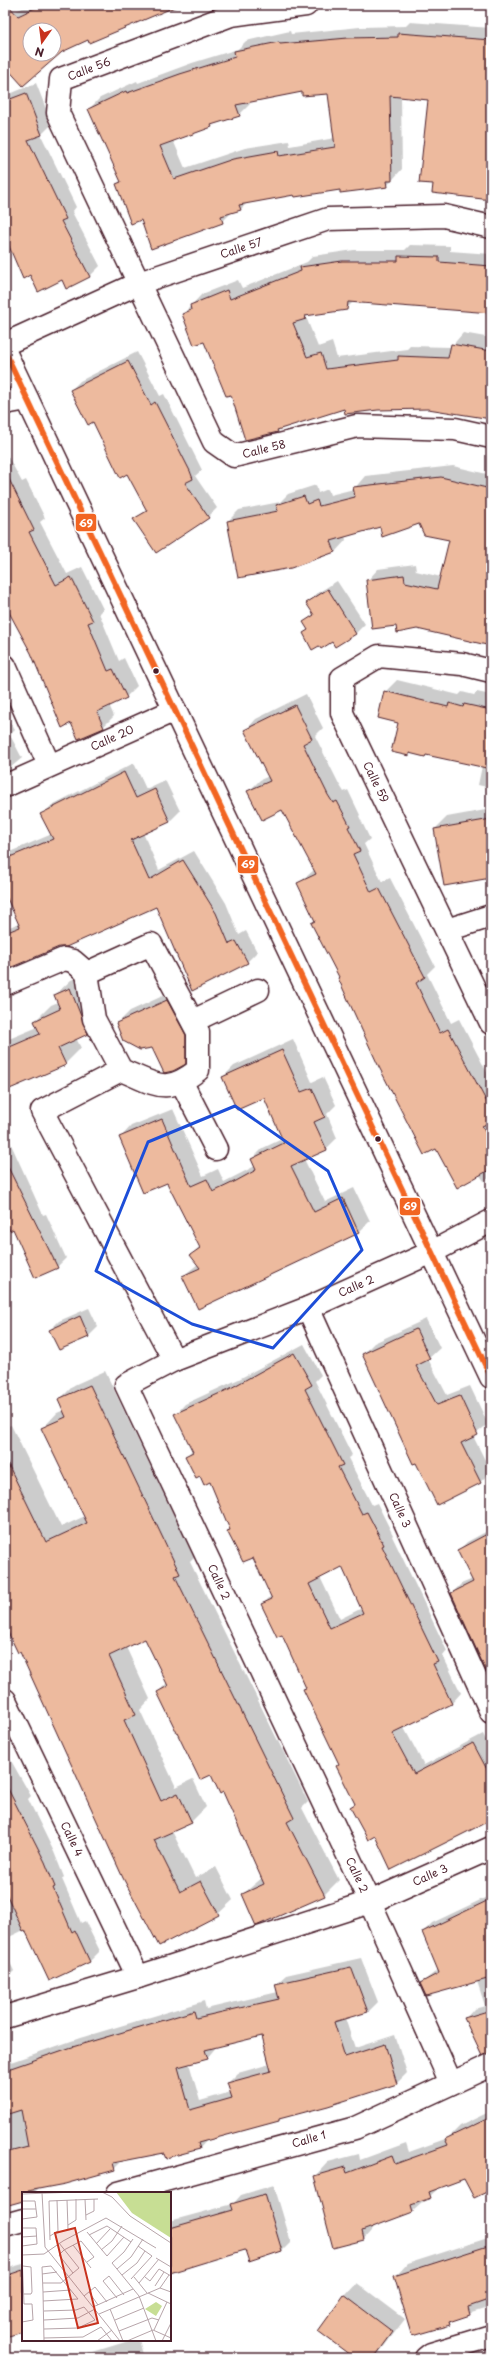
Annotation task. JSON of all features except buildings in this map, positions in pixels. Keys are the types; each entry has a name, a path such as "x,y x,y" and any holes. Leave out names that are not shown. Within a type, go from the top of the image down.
{"street":[{"name":"Calle 56","path":"139,282 58,113 61,80 231,15 306,5"},
{"name":"Calle 57","path":"5,344 139,282 328,220 444,216 491,227"},
{"name":"Calle 58","path":"139,282 214,442 234,456 357,426 455,429 491,437"},
{"path":"5,352 491,1377"},
{"path":"5,403 27,399"},
{"name":"Calle 59","path":"491,671 462,664 379,656 342,678 342,713 491,1023"},
{"path":"5,666 49,765"},
{"name":"Calle 20","path":"5,786 49,765 175,710"},
{"path":"447,930 491,916"},
{"path":"5,984 56,961 64,959 73,961 87,973 94,1020 121,1070 163,1087 182,1083 198,1070 198,1032 151,944 87,973"},
{"path":"192,1021 258,990"},
{"path":"121,1070 42,1111 174,1360"},
{"path":"182,1083 216,1149"},
{"name":"Calle 2","path":"451,2083 370,1902 126,1385 174,1360 308,1308 432,1252 491,1221"},
{"name":"Calle 3","path":"308,1308 491,1712"},
{"name":"Calle 4","path":"5,1700 138,1977"},
{"name":"Calle 3","path":"370,1902 491,1848"},
{"path":"5,2017 138,1977 370,1902"},
{"name":"Calle 1","path":"122,2192 355,2128 491,2064"},
{"path":"5,2225 22,2220"},
{"path":"426,2358 431,2354 491,2336"}],"highlighted area":[{"path":"235,1106 328,1171 362,1250 273,1348 192,1324 96,1271 148,1142"}],"transit line":[{"name":"69","path":"5,352 491,1377"}]}
